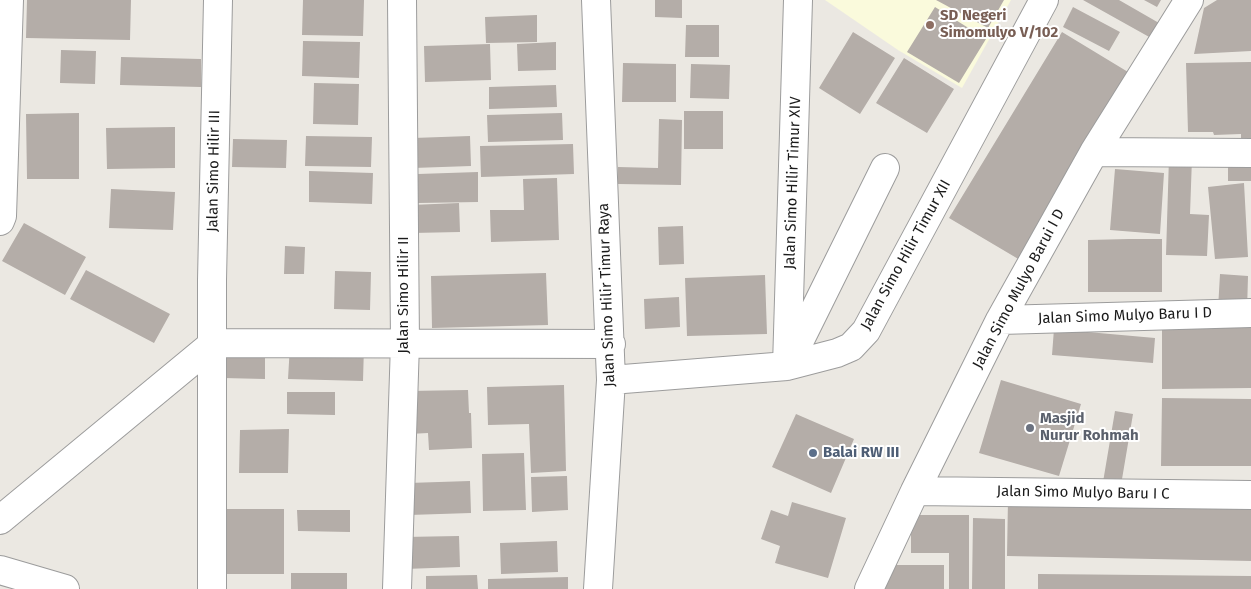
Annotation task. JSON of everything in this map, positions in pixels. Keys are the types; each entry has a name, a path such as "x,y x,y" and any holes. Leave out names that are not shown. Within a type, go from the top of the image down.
{"street":[{"path":"0,221 2,216 9,0"},
{"name":"Jalan Simo Hilir III","path":"212,589 214,343 212,280 218,0"},
{"name":"Jalan Simo Hilir II","path":"398,589 405,344 402,0"},
{"name":"Jalan Simo Hilir Timur Raya","path":"596,0 611,344 611,380 598,589"},
{"name":"Jalan Simo Hilir Timur XIV","path":"787,366 798,0"},
{"name":"Jalan Simo Hilir Timur XII","path":"611,380 787,366 837,353 851,347 866,331 1044,0"},
{"name":"Jalan Simo Mulyo Barui I D","path":"869,589 914,491 1000,320 1094,152 1190,0"},
{"path":"1094,152 1251,153"},
{"path":"787,366 885,168"},
{"name":"Jalan Simo Mulyo Baru I D","path":"1000,320 1251,313"},
{"path":"0,520 214,343 611,344"},
{"name":"Jalan Simo Mulyo Baru I C","path":"914,491 1251,495"},
{"path":"0,570 65,589"}],"shaded area":[{"name":"SD Negeri Simomulyo V/102","path":"825,0 1011,0 962,88 898,50"}],"building":[{"path":"27,0 131,0 130,40 26,38"},
{"path":"303,0 364,0 363,36 302,35"},
{"path":"655,0 682,0 682,18 655,17"},
{"path":"936,0 1004,0 988,28"},
{"path":"1083,0 1119,0 1159,23 1151,38"},
{"path":"1144,0 1161,0 1157,7"},
{"path":"1217,0 1251,0 1251,51 1194,54 1204,8"},
{"path":"935,7 986,39 959,83 907,52"},
{"path":"1073,7 1120,32 1109,51 1063,27"},
{"path":"537,15 537,42 486,43 485,17"},
{"path":"686,25 719,25 719,57 685,57"},
{"path":"853,32 895,58 860,114 819,88"},
{"path":"1062,32 1133,75 1020,260 949,218"},
{"path":"303,41 360,42 359,78 302,76"},
{"path":"556,42 556,70 518,71 517,44"},
{"path":"490,44 491,80 425,82 424,46"},
{"path":"61,50 96,51 95,84 60,83"},
{"path":"121,57 201,59 201,87 120,85"},
{"path":"904,58 954,89 927,133 876,103"},
{"path":"1251,62 1251,143 1241,143 1241,134 1214,135 1213,132 1188,132 1186,63"},
{"path":"623,63 676,64 676,102 622,102"},
{"path":"691,64 730,65 729,99 690,98"},
{"path":"314,83 359,84 358,125 313,124"},
{"path":"556,85 557,107 489,109 489,87"},
{"path":"684,111 723,111 723,149 684,149"},
{"path":"79,113 79,179 27,179 26,114"},
{"path":"562,113 563,140 488,142 487,115"},
{"path":"659,119 682,120 681,185 618,184 618,167 658,168"},
{"path":"175,127 175,168 107,169 106,128"},
{"path":"306,136 372,137 371,167 305,166"},
{"path":"470,136 471,166 413,168 413,138"},
{"path":"233,139 287,140 286,168 232,167"},
{"path":"573,144 574,174 481,177 480,146"},
{"path":"1169,157 1192,158 1190,214 1209,215 1207,256 1166,255"},
{"path":"1228,165 1251,165 1251,181 1228,181"},
{"path":"1115,169 1164,173 1160,234 1110,230"},
{"path":"309,171 373,173 372,204 309,202"},
{"path":"478,172 478,202 418,203 418,174"},
{"path":"557,178 559,240 491,242 490,210 524,210 523,179"},
{"path":"1244,183 1248,257 1215,259 1208,187"},
{"path":"111,189 175,192 173,230 109,228"},
{"path":"459,203 460,232 412,233 411,205"},
{"path":"24,223 86,257 65,295 2,261"},
{"path":"683,226 684,264 659,265 658,227"},
{"path":"1162,239 1162,292 1088,292 1088,240"},
{"path":"285,246 305,247 304,274 284,274"},
{"path":"86,270 170,314 154,343 70,299"},
{"path":"335,271 371,272 370,310 334,309"},
{"path":"546,273 548,325 432,328 431,276"},
{"path":"1220,274 1248,276 1247,311 1218,309"},
{"path":"765,275 767,334 687,336 685,278"},
{"path":"679,297 680,327 645,329 644,299"},
{"path":"1251,325 1251,388 1162,389 1162,326"},
{"path":"1054,329 1155,338 1153,363 1052,355"},
{"path":"290,345 364,346 363,381 288,379"},
{"path":"223,356 265,357 265,379 223,378"},
{"name":"Masjid Nurur Rohmah","path":"1001,380 1081,404 1059,476 979,453"},
{"path":"564,385 566,471 531,473 529,424 488,425 487,387"},
{"path":"468,390 472,448 429,450 428,433 409,434 408,391"},
{"path":"287,392 335,392 335,415 287,414"},
{"path":"1162,398 1251,399 1251,466 1161,466"},
{"path":"1115,411 1133,414 1121,485 1103,482"},
{"name":"Balai RW III","path":"796,414 854,439 831,493 772,467"},
{"path":"289,429 288,473 239,473 240,430"},
{"path":"524,453 526,510 483,511 482,454"},
{"path":"567,476 568,510 532,512 531,477"},
{"path":"470,481 471,513 409,515 408,483"},
{"path":"1008,499 1251,505 1251,561 1007,556"},
{"path":"792,502 846,518 828,578 775,563 780,546 761,539 771,510 788,516"},
{"path":"222,509 284,509 284,574 220,574"},
{"path":"297,510 350,510 350,532 298,531"},
{"path":"911,515 969,515 969,589 949,589 949,553 911,553"},
{"path":"973,518 1005,519 1005,589 972,589"},
{"path":"459,536 460,567 405,569 404,537"},
{"path":"557,541 558,572 501,574 500,543"},
{"path":"885,565 944,565 944,589 885,589"},
{"path":"291,573 347,573 347,589 291,589"},
{"path":"1038,574 1251,576 1251,589 1038,589"},
{"path":"477,575 478,589 426,589 426,576"},
{"path":"568,577 568,589 488,589 488,579"}],"place":[{"name":"SD Negeri Simomulyo V/102","path":"930,25"},
{"name":"Masjid Nurur Rohmah","path":"1030,428"},
{"name":"Balai RW III","path":"813,453"}]}
